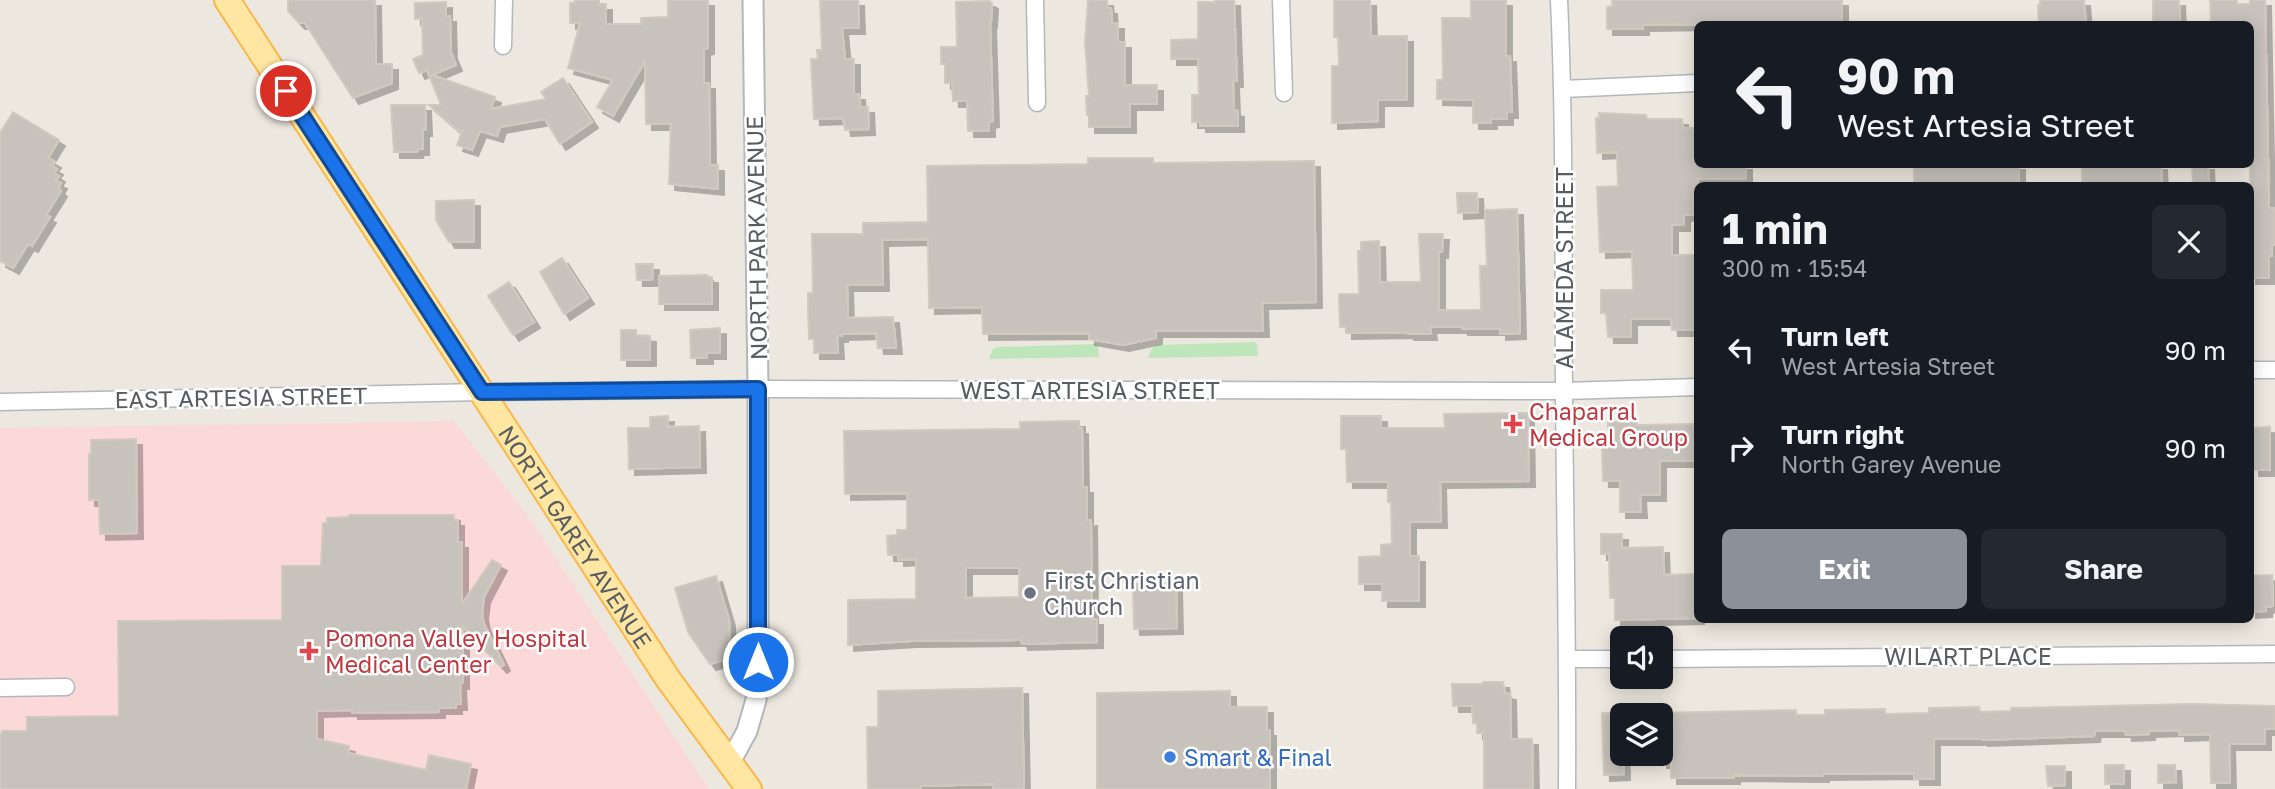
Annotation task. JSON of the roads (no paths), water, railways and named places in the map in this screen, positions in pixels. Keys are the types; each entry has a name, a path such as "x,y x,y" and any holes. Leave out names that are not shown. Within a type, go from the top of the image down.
{"main road":[{"name":"NORTH GAREY AVENUE","path":"227,0 668,678 749,789"}],"street":[{"path":"503,46 504,0"},
{"name":"NORTH PARK AVENUE","path":"729,764 747,731 755,700 758,662 753,0"},
{"path":"1035,0 1037,103"},
{"path":"1281,0 1284,93"},
{"name":"ALAMEDA STREET","path":"1559,0 1563,89 1567,789"},
{"path":"1563,89 1694,83"},
{"path":"2254,370 2275,370"},
{"name":"WEST ARTESIA STREET","path":"482,392 758,389 1564,391 1694,387"},
{"name":"EAST ARTESIA STREET","path":"0,402 482,392"},
{"name":"WILART PLACE","path":"1673,659 2275,654"},
{"path":"1568,659 1610,659"},
{"path":"0,688 66,687"}],"place":[{"name":"Chaparral Medical Group","path":"1513,424"},
{"name":"First Christian Church","path":"1030,593"},
{"name":"Pomona Valley Hospital Medical Center","path":"309,651"},
{"name":"Smart & Final","path":"1170,757"}]}
